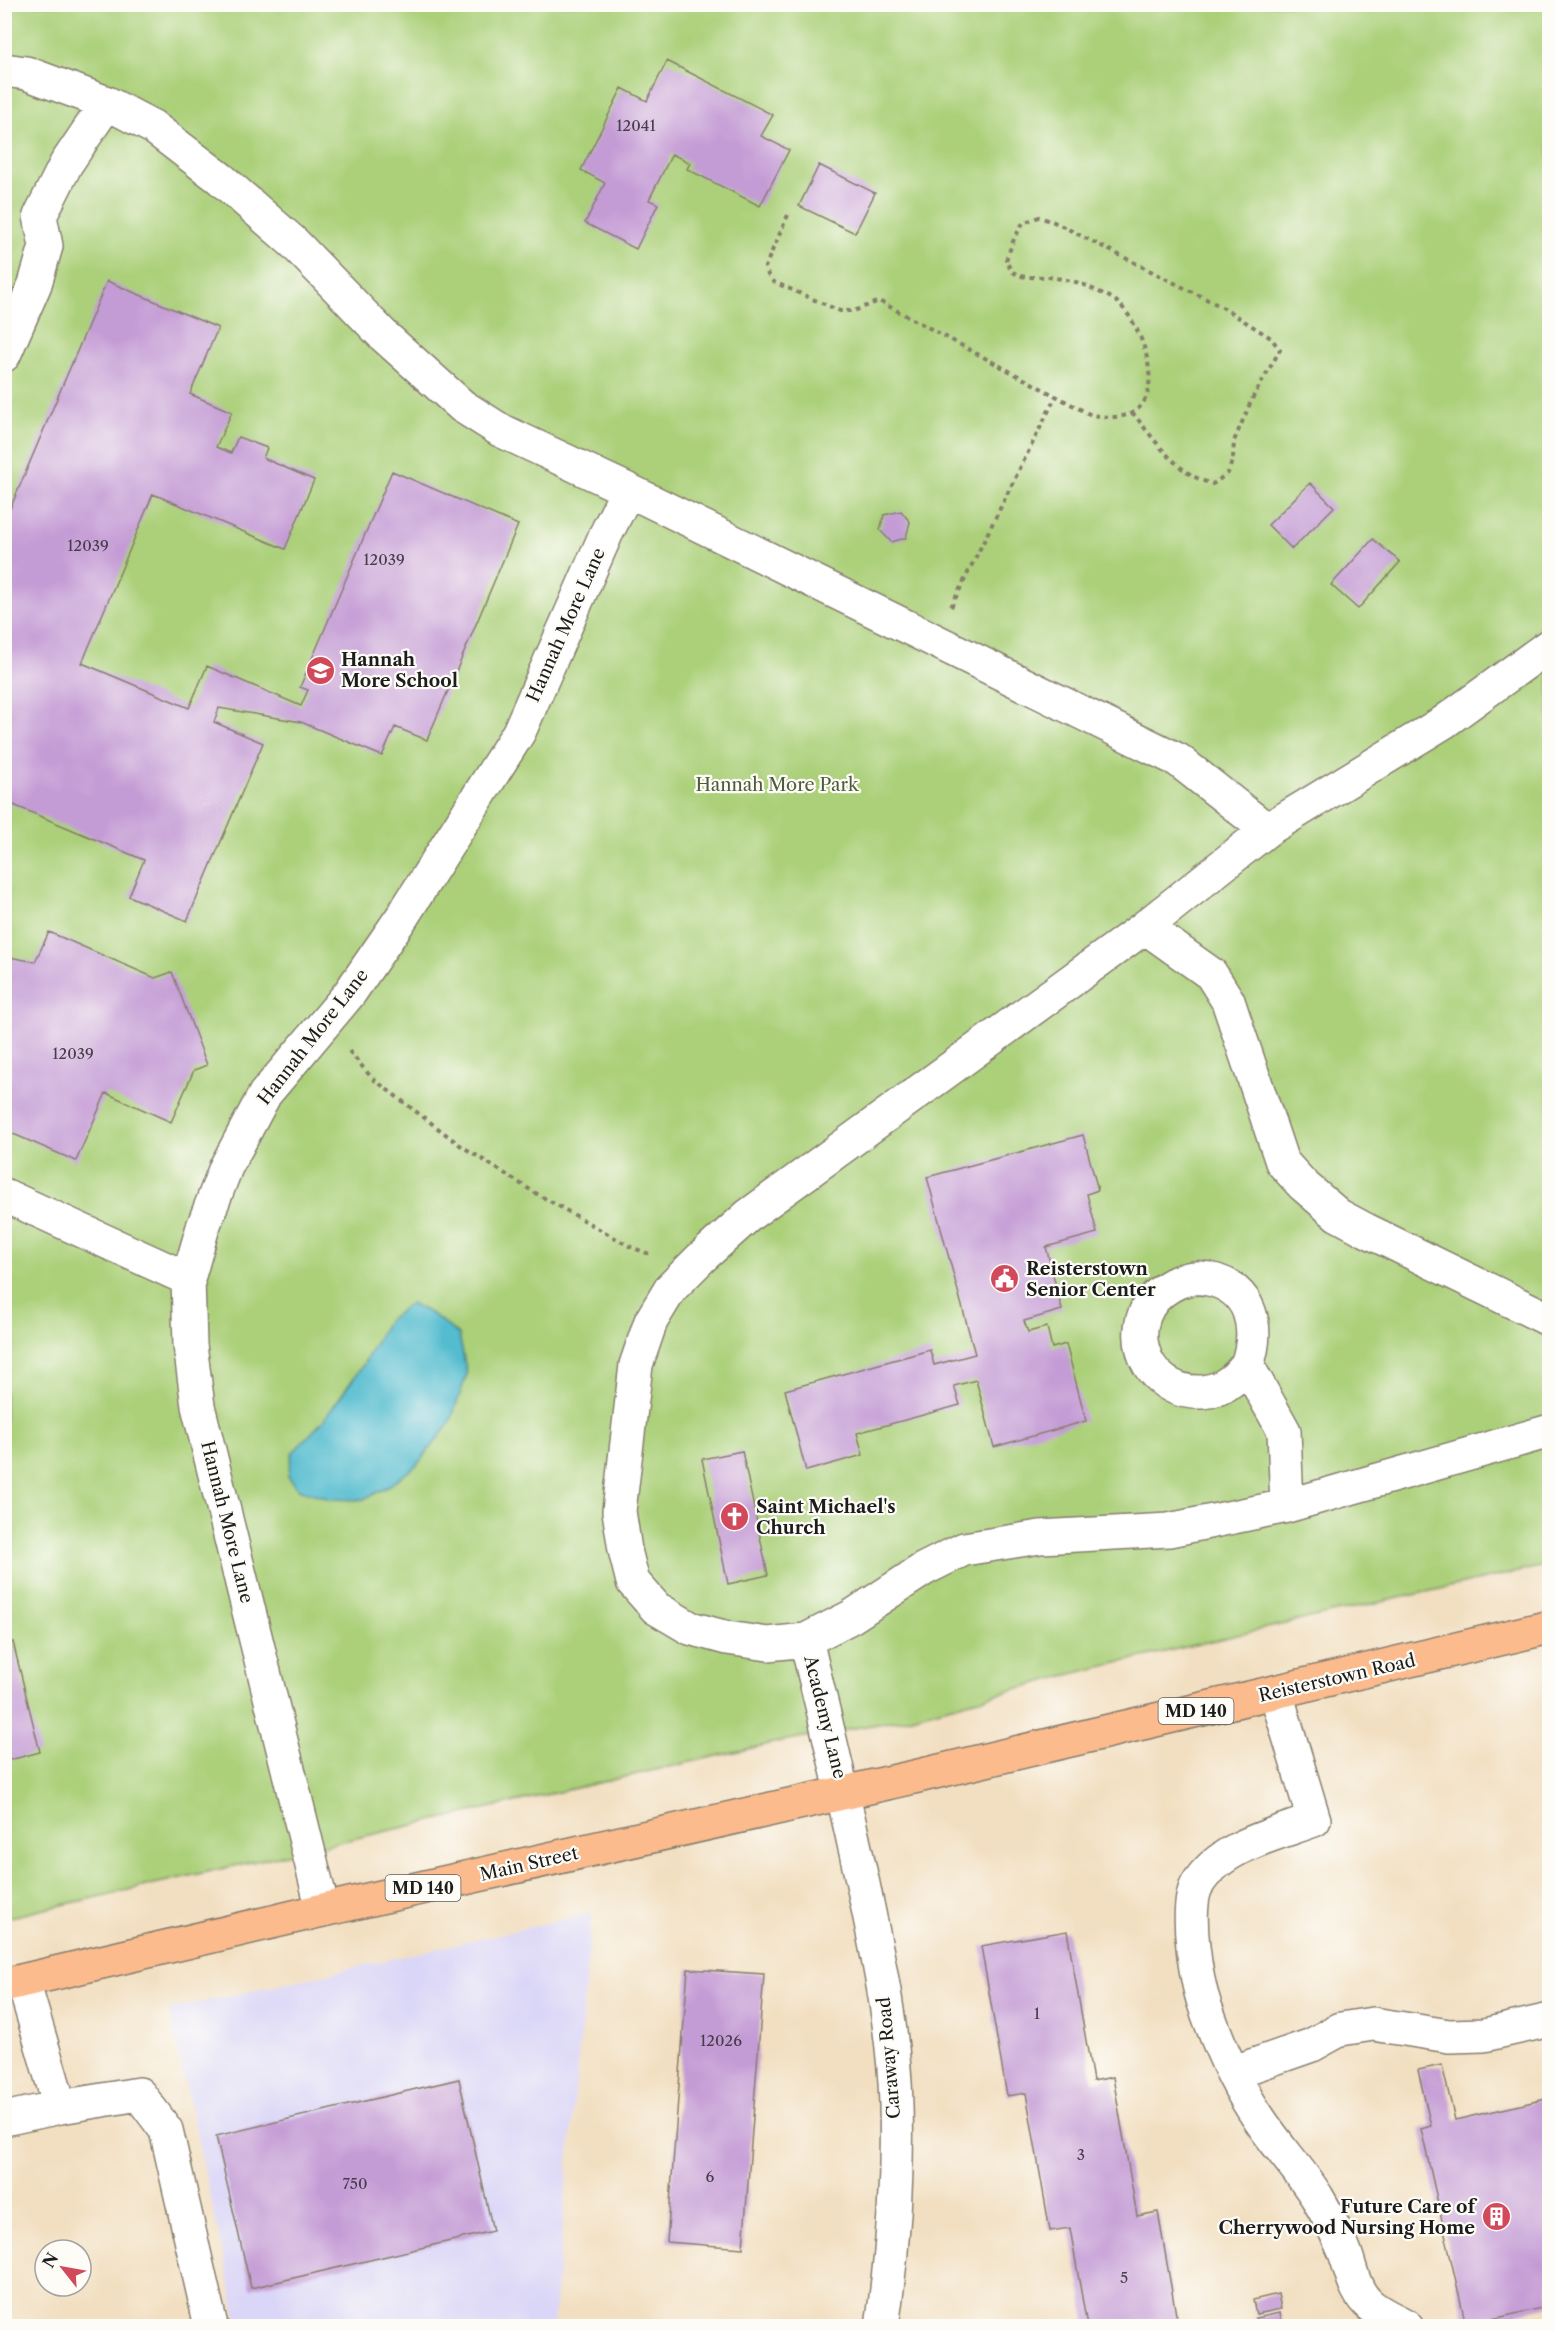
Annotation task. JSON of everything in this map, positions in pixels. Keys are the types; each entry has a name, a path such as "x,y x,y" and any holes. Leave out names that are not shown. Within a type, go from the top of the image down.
{"main road":[{"name":"Reisterstown Road","path":"843,1793 1550,1627"},
{"name":"Main Street","path":"14,1983 323,1910 843,1793"}],"street":[{"path":"4,70 26,73 107,103 153,127 221,179 294,243 384,336 462,406 500,430 628,490 1178,760 1267,830"},
{"path":"4,355 35,284 46,246 40,216 66,164 107,103"},
{"name":"Hannah More Lane","path":"323,1910 198,1406 190,1345 188,1279 203,1227 226,1167 265,1094 349,994 402,917 519,732 606,534 628,490"},
{"path":"1550,645 1444,722 1267,830 1145,927 749,1215 689,1269 671,1288 651,1321 636,1365 619,1511 633,1582 656,1608 690,1628 727,1638 768,1644 806,1640 851,1617 924,1569 964,1549 1040,1537 1169,1530 1287,1506 1550,1431"},
{"path":"1145,927 1211,974 1228,1001 1282,1162 1303,1185 1338,1215 1386,1242 1550,1320"},
{"path":"4,1195 188,1279"},
{"path":"1247,1365 1284,1431 1287,1506"},
{"name":"Academy Lane","path":"806,1640 843,1793"},
{"path":"1276,1693 1314,1820 1235,1850 1212,1866 1196,1886 1190,1911 1204,2004 1234,2072 1259,2120 1306,2181 1329,2218 1345,2253 1354,2286 1370,2306 1406,2326"},
{"name":"Caraway Road","path":"843,1793 880,1964 896,2103 891,2266 882,2326"},
{"path":"14,1983 60,2107"},
{"path":"1234,2072 1312,2045 1341,2029 1372,2024 1449,2036 1484,2035 1550,2020"},
{"path":"4,2119 139,2094 166,2130 212,2326"}],"path":[{"path":"788,215 765,267 774,282 840,311 854,311 879,302 1091,415 1109,418 1132,412 1143,400 1149,385 1148,357 1137,326 1117,302 1082,283 1048,277 1023,277 1012,272 1006,260 1014,239 1023,223 1038,217 1054,222 1222,307 1271,338 1280,350 1252,399 1234,441 1233,458 1228,473 1213,484 1200,481 1168,455 1132,412"},
{"path":"934,640 1056,396"},
{"path":"324,1022 372,1078 460,1145 532,1191 631,1247 689,1269"}],"shaded area":[{"path":"592,1913 553,2326 239,2326 169,2010"}],"green space":[{"name":"Hannah More Park","path":"4,5 1549,5 1549,1565 1075,1673 900,1720 787,1740 5,1918"}],"water":[{"path":"411,1303 433,1315 459,1335 467,1374 450,1423 417,1465 386,1488 362,1500 330,1499 298,1489 288,1476 292,1453 323,1421 363,1365 387,1321"}],"building":[{"path":"667,61 773,115 761,136 789,150 760,206 687,169 690,163 672,154 649,200 658,204 636,249 585,223 605,183 581,170 622,88 647,101"},
{"path":"819,165 875,193 855,233 799,206"},
{"path":"107,281 218,328 190,394 232,412 216,447 231,453 238,437 267,448 263,458 314,480 285,549 153,494 82,663 189,708 207,666 301,706 308,690 300,687 392,471 518,525 427,740 395,727 382,756 301,722 219,708 214,722 263,743 187,921 129,896 144,860 4,801 4,523"},
{"path":"1310,483 1334,507 1292,549 1268,525"},
{"path":"901,511 910,522 906,538 891,542 880,530 884,515"},
{"path":"1373,539 1400,562 1358,609 1331,585"},
{"path":"49,932 155,978 172,972 207,1065 194,1070 171,1122 106,1093 76,1161 4,1130 4,956 35,962"},
{"name":"Reisterstown Senior Center","path":"1083,1135 1098,1190 1087,1194 1097,1233 1046,1247 1062,1310 1024,1321 1028,1332 1047,1327 1052,1348 1066,1344 1086,1421 994,1447 976,1380 954,1386 960,1405 857,1433 863,1455 806,1471 785,1390 930,1350 934,1365 975,1354 927,1177"},
{"name":"Saint Michael's Church","path":"742,1451 768,1575 728,1584 702,1459"},
{"path":"13,1642 40,1752 6,1761 4,1753 4,1644"},
{"path":"1067,1931 1093,2081 1113,2077 1137,2216 1158,2212 1178,2326 1087,2326 1070,2228 1050,2231 1026,2093 1007,2096 981,1946"},
{"path":"688,1969 764,1974 743,2248 667,2242"},
{"name":"Future Care of Cherrywood Nursing Home","path":"1442,2065 1455,2120 1550,2098 1550,2306 1466,2325 1421,2129 1431,2126 1418,2070"},
{"path":"459,2079 493,2231 251,2288 216,2136"},
{"path":"1278,2294 1281,2309 1256,2314 1253,2300"},
{"path":"1280,2313 1283,2326 1256,2326 1255,2318"}],"place":[{"name":"Hannah More School","path":"320,670"},
{"name":"Reisterstown Senior Center","path":"1005,1279"},
{"name":"Saint Michael's Church","path":"735,1517"},
{"name":"Future Care of Cherrywood Nursing Home","path":"1496,2217"}]}
